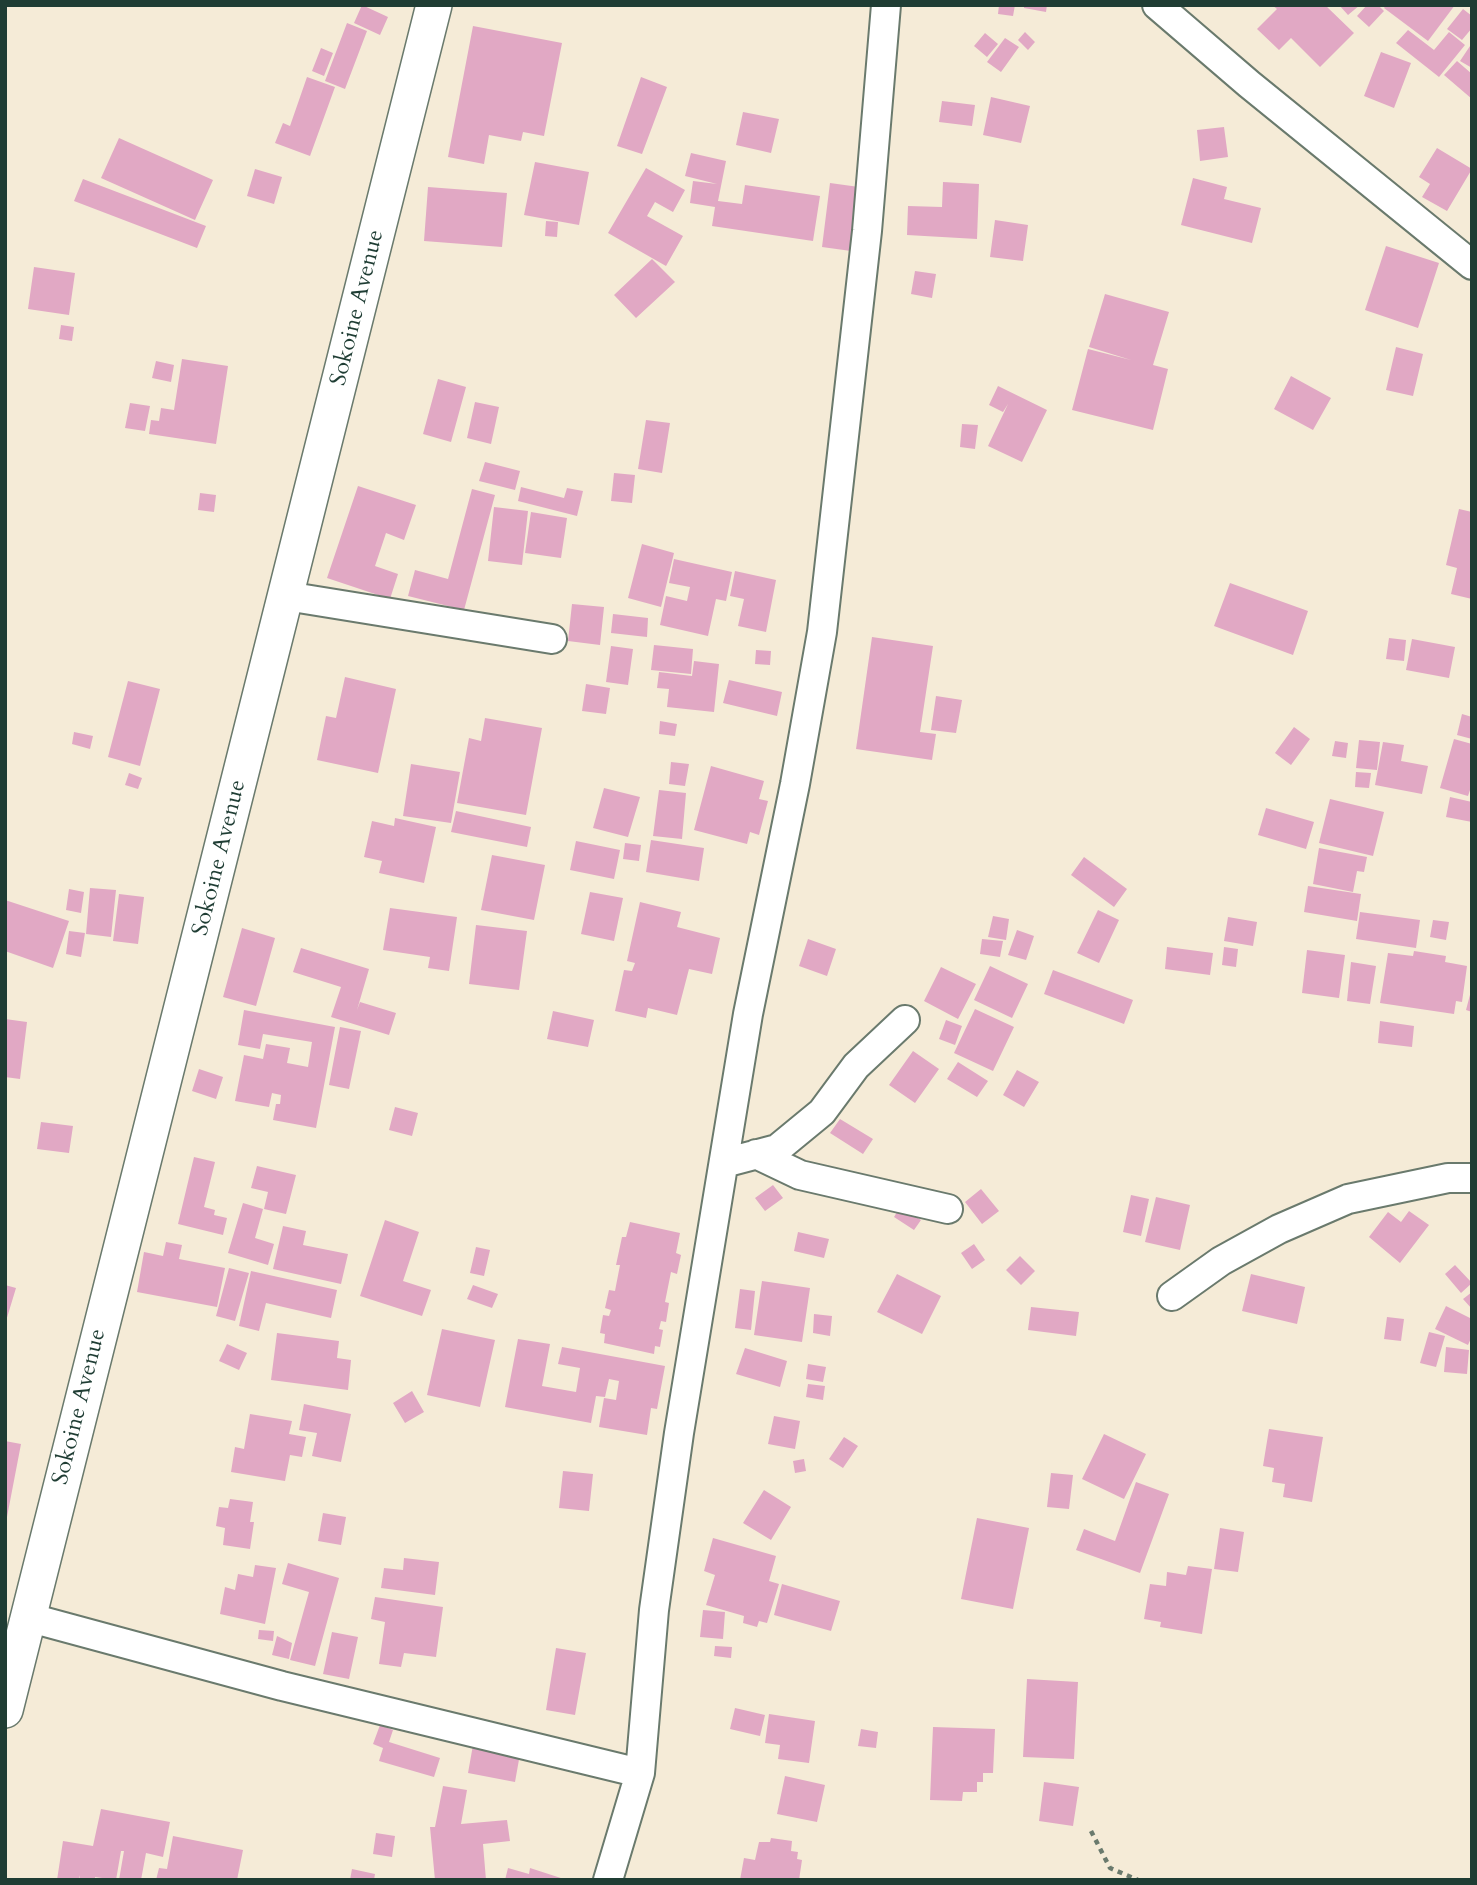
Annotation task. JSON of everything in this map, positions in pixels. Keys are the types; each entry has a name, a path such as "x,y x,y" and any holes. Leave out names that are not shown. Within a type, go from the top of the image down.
{"street":[{"name":"Sokoine Avenue","path":"5,1710 434,5"},
{"path":"608,1880 640,1773 654,1611 679,1433 748,1014 795,784 822,632 867,231 886,5"},
{"path":"1157,5 1249,84 1472,265"},
{"path":"286,596 552,639"},
{"path":"724,1163 777,1149 822,1112 856,1066 905,1020"},
{"path":"756,1154 800,1175 948,1209"},
{"path":"1172,1296 1221,1261 1279,1229 1348,1199 1448,1178 1472,1178"},
{"path":"27,1618 282,1686 640,1773"}],"path":[{"path":"1091,1832 1110,1868 1139,1880"}],"building":[{"path":"362,5 388,17 380,35 354,23"},
{"path":"999,5 1015,5 1013,16 998,14"},
{"path":"1024,5 1047,5 1046,12 1024,8"},
{"path":"1272,5 1325,5 1354,33 1320,67 1291,38 1279,50 1257,29 1277,9"},
{"path":"1339,5 1360,5 1348,15"},
{"path":"1367,5 1378,5 1384,11 1369,27 1357,16"},
{"path":"1386,5 1455,5 1428,41 1384,8"},
{"path":"1463,9 1472,16 1472,28 1462,40 1447,29"},
{"path":"347,23 367,31 345,89 325,81"},
{"path":"473,26 562,43 544,136 523,132 521,141 489,135 484,164 448,157"},
{"path":"1408,30 1434,50 1449,32 1465,45 1439,77 1396,43"},
{"path":"1025,32 1035,42 1028,50 1018,40"},
{"path":"985,33 998,44 987,57 974,46"},
{"path":"1005,38 1019,47 1001,72 987,62"},
{"path":"1472,43 1472,68 1460,61"},
{"path":"321,48 333,53 324,76 312,71"},
{"path":"1381,52 1411,63 1394,108 1364,96"},
{"path":"1457,61 1472,74 1472,99 1444,75"},
{"path":"307,77 335,87 310,156 275,143 283,123 290,126"},
{"path":"641,77 667,87 642,154 617,146"},
{"path":"991,97 1030,106 1021,143 983,135"},
{"path":"942,101 975,105 972,126 939,122"},
{"path":"743,112 779,119 771,153 736,145"},
{"path":"1224,127 1228,157 1200,161 1197,130"},
{"path":"119,138 213,180 195,220 101,178"},
{"path":"1437,148 1472,169 1447,211 1422,197 1430,184 1419,177"},
{"path":"691,153 726,161 718,201 742,204 745,185 820,196 813,241 712,226 715,207 690,203 693,181 717,184 685,176"},
{"path":"535,162 589,172 579,225 524,215"},
{"path":"646,168 685,190 673,212 655,202 647,216 683,236 666,266 608,233"},
{"path":"255,169 282,177 274,204 247,196"},
{"path":"1193,178 1227,187 1224,199 1261,208 1252,243 1181,225"},
{"path":"83,179 206,226 197,248 74,201"},
{"path":"943,182 979,184 977,239 907,235 908,206 942,207"},
{"path":"830,183 859,187 851,251 822,247"},
{"path":"428,187 507,193 502,247 424,241"},
{"path":"995,220 1028,225 1023,261 990,257"},
{"path":"546,221 558,222 557,237 545,236"},
{"path":"1386,246 1439,263 1418,328 1365,310"},
{"path":"652,259 675,282 636,318 614,295"},
{"path":"34,267 75,273 69,315 28,309"},
{"path":"915,271 936,274 932,298 911,294"},
{"path":"1105,294 1169,312 1153,365 1168,369 1153,430 1072,410 1088,349 1131,360 1089,347"},
{"path":"61,325 74,327 72,341 59,339"},
{"path":"1396,347 1423,354 1413,396 1386,390"},
{"path":"182,359 228,366 216,444 149,434 151,420 159,421 161,408 174,410"},
{"path":"156,361 174,365 171,382 152,378"},
{"path":"1291,376 1331,398 1313,430 1274,409"},
{"path":"438,379 466,387 451,442 423,434"},
{"path":"998,386 1047,410 1022,462 988,446 1008,404 1003,412 989,405"},
{"path":"475,402 499,407 491,444 467,438"},
{"path":"130,403 150,406 145,431 125,428"},
{"path":"646,420 670,423 662,473 638,469"},
{"path":"962,424 978,425 975,449 960,447"},
{"path":"485,462 520,471 515,490 479,481"},
{"path":"614,473 635,475 632,503 611,501"},
{"path":"358,486 416,505 404,540 386,533 375,566 398,574 390,599 327,578"},
{"path":"521,487 564,498 567,488 583,491 577,516 518,501"},
{"path":"472,489 495,495 464,610 408,596 415,570 448,579"},
{"path":"200,493 216,495 214,512 198,510"},
{"path":"494,507 528,511 522,565 488,561"},
{"path":"1459,509 1472,512 1472,599 1451,594 1457,568 1446,565"},
{"path":"531,512 567,518 561,558 525,553"},
{"path":"642,544 674,553 661,607 628,598"},
{"path":"674,559 732,572 726,601 716,599 708,636 660,625 666,596 687,601 690,587 669,583"},
{"path":"735,571 776,580 766,632 738,626 744,599 730,596"},
{"path":"1230,583 1308,611 1293,655 1214,626"},
{"path":"572,604 604,607 600,645 568,641"},
{"path":"613,614 648,618 647,637 611,633"},
{"path":"872,637 933,646 920,732 936,734 932,760 856,749"},
{"path":"1389,638 1406,640 1404,661 1386,659"},
{"path":"1412,639 1455,647 1449,678 1406,670"},
{"path":"654,645 693,649 691,674 651,670"},
{"path":"611,646 633,649 628,685 606,682"},
{"path":"756,650 771,651 770,665 755,664"},
{"path":"694,661 719,664 714,712 667,707 669,689 657,688 659,672 692,676"},
{"path":"345,677 396,689 378,773 317,760 326,716 336,718"},
{"path":"729,680 782,692 777,716 723,703"},
{"path":"128,681 160,689 140,766 108,757"},
{"path":"586,684 610,688 606,714 582,711"},
{"path":"936,696 962,700 956,733 931,730"},
{"path":"1462,714 1472,717 1472,739 1457,735"},
{"path":"485,718 542,728 526,815 457,803 469,738 481,741"},
{"path":"660,721 677,724 675,736 659,734"},
{"path":"1294,727 1310,739 1291,765 1275,753"},
{"path":"74,732 93,736 90,749 72,744"},
{"path":"1454,739 1472,744 1472,784 1468,796 1440,788"},
{"path":"1359,740 1380,742 1377,770 1356,768"},
{"path":"1335,741 1348,743 1346,758 1332,756"},
{"path":"1383,742 1404,745 1401,761 1428,766 1422,794 1375,785"},
{"path":"671,762 689,764 685,786 669,784"},
{"path":"411,764 460,772 451,823 403,816"},
{"path":"711,766 764,781 759,799 768,801 759,835 750,832 747,844 694,830"},
{"path":"1356,772 1371,773 1369,788 1355,787"},
{"path":"129,773 142,778 138,789 125,785"},
{"path":"604,788 640,797 628,837 593,828"},
{"path":"659,790 686,793 682,839 653,836"},
{"path":"1450,797 1472,802 1472,822 1446,817"},
{"path":"1330,799 1384,812 1373,856 1319,843"},
{"path":"1266,808 1314,822 1306,849 1258,835"},
{"path":"456,811 531,827 527,847 451,832"},
{"path":"395,818 436,827 424,883 379,873 382,861 364,857 372,821 394,826"},
{"path":"651,840 704,848 699,881 646,872"},
{"path":"576,841 620,850 614,879 570,870"},
{"path":"625,843 641,845 639,861 623,859"},
{"path":"1319,848 1367,857 1364,872 1357,871 1353,892 1313,884"},
{"path":"492,855 545,865 534,920 481,910"},
{"path":"1084,857 1127,889 1114,907 1071,875"},
{"path":"1308,886 1361,894 1357,921 1304,912"},
{"path":"90,888 116,890 111,937 86,934"},
{"path":"69,889 84,892 81,913 66,910"},
{"path":"590,892 623,898 614,941 581,934"},
{"path":"119,894 144,897 138,944 113,941"},
{"path":"5,900 69,921 53,968 5,951"},
{"path":"640,902 681,912 677,927 720,938 712,974 689,969 677,1015 648,1008 646,1018 615,1011 624,970 632,971 635,963 627,961"},
{"path":"390,908 457,917 449,971 428,968 430,957 383,950"},
{"path":"1098,910 1119,920 1099,963 1077,953"},
{"path":"1360,912 1420,920 1416,948 1356,939"},
{"path":"993,916 1009,919 1006,940 988,937"},
{"path":"1228,917 1257,922 1253,946 1224,941"},
{"path":"1433,920 1449,922 1446,940 1430,937"},
{"path":"476,925 527,931 519,990 469,984"},
{"path":"242,928 275,938 256,1006 223,997"},
{"path":"1017,930 1034,936 1026,960 1008,955"},
{"path":"69,931 85,933 81,957 66,954"},
{"path":"808,939 836,949 827,976 799,966"},
{"path":"982,939 1003,941 1000,957 980,954"},
{"path":"1167,947 1213,953 1210,975 1165,969"},
{"path":"1224,947 1238,949 1236,967 1222,965"},
{"path":"301,948 369,969 357,1010 360,1002 396,1013 389,1035 331,1017 341,987 293,972"},
{"path":"1307,950 1345,955 1339,998 1302,993"},
{"path":"1414,951 1446,956 1445,962 1467,966 1462,1002 1456,1001 1454,1014 1380,1003 1388,953 1413,956"},
{"path":"1351,962 1376,966 1370,1004 1347,1001"},
{"path":"990,966 1028,984 1012,1018 974,1000"},
{"path":"941,967 976,984 958,1019 924,1001"},
{"path":"1053,970 1133,1000 1124,1024 1044,994"},
{"path":"1472,991 1472,1012 1466,1010"},
{"path":"975,1009 1014,1027 993,1071 954,1053"},
{"path":"244,1010 335,1027 316,1128 273,1120 281,1095 272,1093 269,1107 235,1101 244,1055 263,1059 266,1044 290,1048 287,1063 308,1067 312,1042 263,1034 260,1049 238,1045"},
{"path":"553,1011 594,1020 588,1047 547,1039"},
{"path":"5,1019 27,1022 20,1079 5,1077"},
{"path":"946,1020 962,1026 955,1045 939,1039"},
{"path":"1380,1021 1414,1026 1412,1047 1378,1043"},
{"path":"340,1027 361,1031 349,1089 329,1085"},
{"path":"913,1051 939,1069 915,1103 889,1085"},
{"path":"958,1062 988,1081 977,1097 947,1079"},
{"path":"199,1069 223,1077 216,1099 192,1091"},
{"path":"1017,1070 1039,1082 1024,1107 1003,1095"},
{"path":"395,1107 418,1113 412,1136 389,1130"},
{"path":"840,1119 873,1139 863,1154 830,1133"},
{"path":"41,1122 73,1126 69,1153 37,1149"},
{"path":"194,1157 215,1162 204,1207 215,1210 214,1215 227,1218 223,1235 178,1224"},
{"path":"257,1166 296,1175 286,1214 264,1209 268,1192 251,1188"},
{"path":"773,1185 783,1198 765,1211 755,1198"},
{"path":"981,1189 999,1211 982,1224 965,1202"},
{"path":"1131,1195 1149,1199 1141,1236 1123,1232"},
{"path":"1156,1197 1190,1205 1180,1250 1145,1242"},
{"path":"243,1203 263,1209 255,1238 274,1244 268,1265 228,1253"},
{"path":"900,1207 921,1220 914,1230 894,1217"},
{"path":"1409,1211 1429,1225 1400,1263 1369,1237 1388,1212 1401,1222"},
{"path":"385,1220 419,1232 403,1281 431,1290 422,1316 360,1296"},
{"path":"630,1222 680,1233 676,1253 681,1255 677,1274 671,1272 665,1302 669,1303 666,1322 661,1321 659,1329 663,1330 660,1347 655,1346 654,1354 604,1343 605,1334 600,1333 603,1315 609,1316 611,1310 605,1308 609,1290 615,1291 620,1265 616,1265 622,1237 626,1237"},
{"path":"283,1226 306,1231 303,1245 348,1254 341,1284 273,1269"},
{"path":"798,1232 829,1239 824,1258 794,1251"},
{"path":"166,1242 182,1245 179,1259 225,1268 217,1307 137,1292 144,1252 163,1256"},
{"path":"974,1244 985,1260 972,1269 961,1253"},
{"path":"476,1247 490,1250 484,1276 470,1273"},
{"path":"1020,1256 1035,1271 1021,1285 1006,1270"},
{"path":"1455,1265 1472,1283 1461,1293 1445,1274"},
{"path":"229,1268 249,1273 235,1321 216,1316"},
{"path":"251,1271 337,1290 331,1318 266,1303 259,1331 239,1326"},
{"path":"897,1274 941,1296 922,1334 877,1312"},
{"path":"1251,1274 1305,1287 1297,1324 1242,1311"},
{"path":"762,1281 810,1288 802,1342 754,1335"},
{"path":"5,1285 16,1288 6,1321 5,1321"},
{"path":"473,1285 498,1294 492,1308 467,1299"},
{"path":"740,1289 755,1291 751,1330 735,1328"},
{"path":"1472,1292 1472,1309 1463,1299"},
{"path":"1446,1306 1472,1319 1472,1336 1468,1345 1435,1329"},
{"path":"1031,1307 1079,1312 1076,1336 1028,1330"},
{"path":"814,1314 832,1316 830,1336 813,1333"},
{"path":"1387,1317 1404,1319 1401,1341 1384,1339"},
{"path":"442,1329 495,1340 480,1407 427,1395"},
{"path":"1429,1332 1445,1336 1436,1367 1420,1363"},
{"path":"277,1333 339,1341 337,1358 351,1360 348,1390 271,1380"},
{"path":"518,1339 550,1344 542,1386 576,1392 580,1368 558,1364 562,1347 665,1366 657,1409 651,1408 647,1435 599,1427 604,1398 616,1400 619,1381 609,1379 605,1397 596,1396 591,1423 505,1407"},
{"path":"227,1344 247,1353 239,1370 219,1361"},
{"path":"1446,1347 1469,1350 1467,1374 1444,1372"},
{"path":"745,1348 787,1361 780,1387 736,1374"},
{"path":"808,1364 826,1367 823,1382 806,1379"},
{"path":"808,1384 825,1386 823,1400 806,1397"},
{"path":"412,1391 424,1412 405,1423 393,1403"},
{"path":"304,1404 351,1414 341,1462 312,1456 317,1433 299,1430"},
{"path":"250,1414 292,1421 289,1434 306,1437 302,1457 290,1455 285,1481 231,1472 235,1447 244,1449"},
{"path":"774,1416 800,1421 795,1449 768,1444"},
{"path":"1269,1429 1323,1437 1312,1502 1283,1497 1285,1484 1272,1482 1274,1468 1263,1466"},
{"path":"1104,1434 1146,1454 1124,1499 1082,1479"},
{"path":"844,1437 858,1446 843,1468 829,1459"},
{"path":"5,1441 21,1444 7,1517 5,1517"},
{"path":"804,1459 806,1471 795,1473 793,1461"},
{"path":"563,1471 593,1474 589,1511 559,1508"},
{"path":"1051,1473 1073,1475 1069,1509 1047,1507"},
{"path":"1136,1482 1169,1494 1140,1573 1076,1550 1084,1529 1115,1541"},
{"path":"764,1490 791,1507 771,1540 743,1523"},
{"path":"230,1499 253,1502 250,1522 254,1522 250,1549 223,1545 225,1528 216,1526 219,1507 228,1508"},
{"path":"323,1513 346,1517 341,1545 318,1541"},
{"path":"977,1518 1029,1528 1013,1609 961,1599"},
{"path":"1220,1528 1244,1532 1238,1572 1214,1569"},
{"path":"713,1538 776,1556 769,1581 779,1584 767,1623 759,1621 757,1627 743,1623 744,1616 706,1605 715,1575 704,1571"},
{"path":"404,1558 439,1562 435,1595 381,1588 384,1568 403,1570"},
{"path":"288,1563 339,1578 315,1666 290,1660 309,1592 282,1584"},
{"path":"255,1565 276,1568 265,1624 220,1614 225,1587 235,1590 238,1574 253,1577"},
{"path":"1188,1566 1212,1569 1202,1634 1160,1627 1161,1622 1144,1619 1150,1584 1166,1586 1167,1572 1186,1575"},
{"path":"782,1584 840,1601 831,1631 774,1615"},
{"path":"375,1597 443,1607 436,1657 404,1653 401,1667 379,1664 385,1622 371,1619"},
{"path":"703,1610 725,1612 723,1639 700,1637"},
{"path":"259,1630 274,1631 273,1641 258,1639"},
{"path":"332,1632 358,1637 349,1679 323,1674"},
{"path":"277,1636 292,1643 289,1659 272,1655"},
{"path":"715,1646 732,1647 731,1658 714,1656"},
{"path":"556,1648 586,1653 575,1715 546,1710"},
{"path":"1027,1679 1078,1682 1074,1759 1023,1757"},
{"path":"735,1708 765,1715 760,1736 730,1729"},
{"path":"769,1714 815,1721 809,1763 778,1759 780,1745 765,1743"},
{"path":"380,1725 393,1730 389,1742 440,1758 434,1777 379,1761 383,1748 373,1744"},
{"path":"933,1727 995,1729 993,1773 983,1773 983,1782 977,1782 977,1792 963,1792 962,1801 930,1800"},
{"path":"861,1729 878,1732 876,1748 858,1746"},
{"path":"473,1745 520,1754 515,1782 468,1773"},
{"path":"785,1776 825,1785 817,1822 777,1814"},
{"path":"1044,1782 1079,1787 1073,1826 1039,1821"},
{"path":"443,1786 467,1790 461,1824 507,1820 510,1841 483,1844 486,1880 435,1880 430,1827 435,1827"},
{"path":"101,1809 170,1822 163,1857 146,1853 141,1880 119,1880 124,1851 121,1851 116,1880 95,1877 95,1880 80,1880 80,1875 79,1880 57,1880 63,1841 93,1846"},
{"path":"376,1833 395,1836 392,1857 373,1854"},
{"path":"173,1836 243,1850 237,1880 156,1880 159,1868 167,1869"},
{"path":"771,1838 792,1841 791,1851 798,1852 797,1859 802,1860 799,1880 740,1880 744,1858 755,1860 759,1842 770,1842"},
{"path":"508,1868 529,1874 530,1868 567,1880 505,1880"},
{"path":"352,1869 375,1874 374,1880 350,1880"}]}
